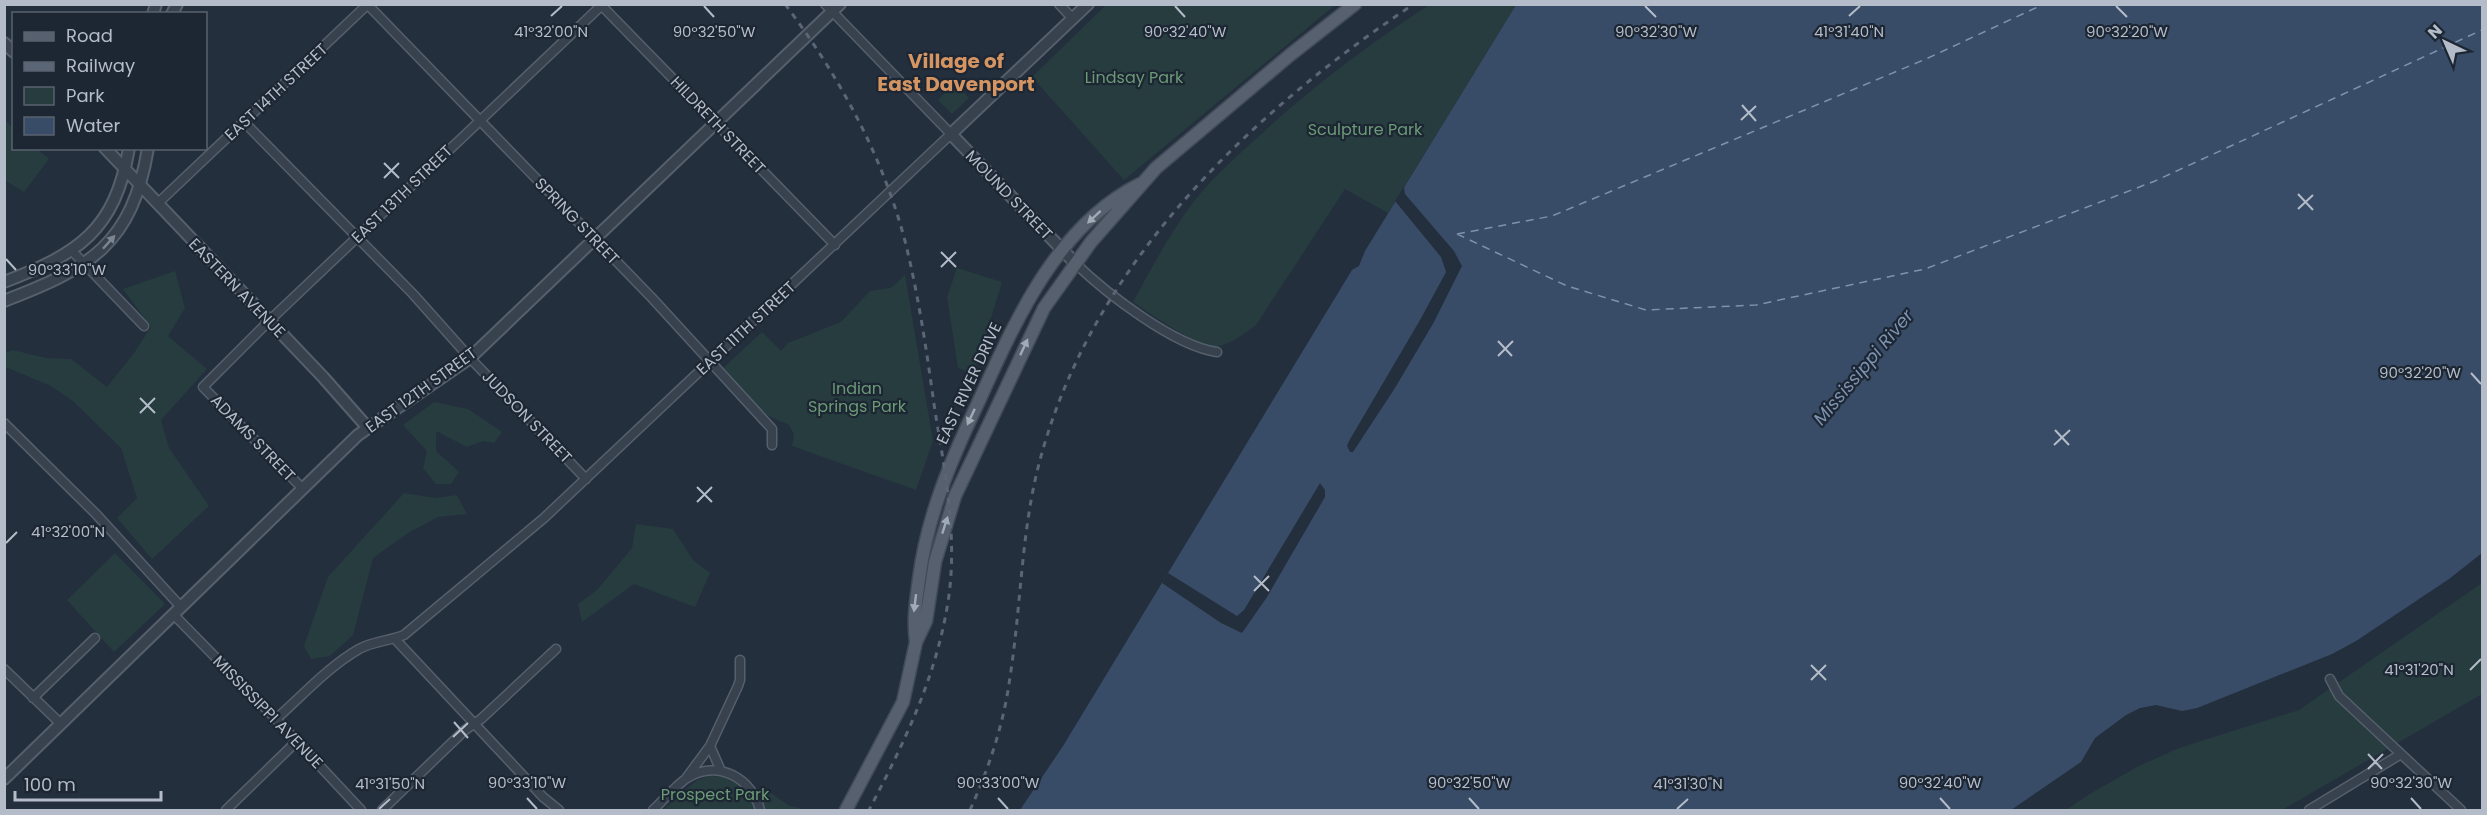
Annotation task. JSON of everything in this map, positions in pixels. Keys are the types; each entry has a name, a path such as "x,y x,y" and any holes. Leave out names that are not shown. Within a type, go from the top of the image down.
{"main road":[{"name":"EAST RIVER DRIVE","path":"916,642 913,620 925,537 950,461 1013,328 1040,280 1063,250 1099,211 1120,194 1141,183 1258,82 1355,4"},
{"name":"EAST RIVER DRIVE","path":"846,810 903,702 916,642 926,621 935,562 954,496 1031,332 1044,308 1075,263 1100,231 1129,202 1141,183"}],"street":[{"path":"1059,4 1073,19"},
{"name":"EAST 11TH STREET","path":"276,719 337,664 376,641 394,639 404,635 544,518 1088,4"},
{"name":"SPRING STREET","path":"368,5 595,238 772,429 772,445"},
{"name":"EAST 14TH STREET","path":"157,204 368,5"},
{"name":"EAST 13TH STREET","path":"203,387 270,320 602,5"},
{"name":"HILDRETH STREET","path":"602,5 835,244"},
{"name":"EAST 12TH STREET","path":"4,778 368,428 470,358 716,123 833,7"},
{"name":"MOUND STREET","path":"833,7 1075,263 1112,296 1169,333 1200,350 1217,352"},
{"name":"JUDSON STREET","path":"244,122 412,294 586,479"},
{"name":"EASTERN AVENUE","path":"107,150 270,320 368,428"},
{"path":"4,282 55,262 72,251 100,225 113,206 126,170 129,150"},
{"path":"4,301 59,279 97,254 122,225 133,205 140,186 148,150"},
{"path":"72,251 144,326"},
{"name":"ADAMS STREET","path":"203,387 303,489"},
{"name":"MISSISSIPPI AVENUE","path":"4,423 96,514 177,611 361,810"},
{"path":"33,698 95,638"},
{"path":"394,639 543,797 559,810"},
{"path":"382,810 556,649"},
{"path":"653,810 687,778 710,746 740,680 740,660"},
{"path":"4,669 61,724"},
{"path":"2330,679 2339,696 2386,743 2461,810"},
{"path":"226,810 296,742"},
{"path":"710,746 721,771"},
{"path":"2309,810 2401,754"},
{"path":"687,778 706,771 721,771 738,777 758,801 760,810"}],"green space":[{"name":"Lindsay Park","path":"1106,5 1335,5 1124,180 1032,77"},
{"name":"Sculpture Park","path":"1429,5 1516,5 1388,213 1345,189 1256,325 1220,346 1201,343 1189,337 1133,302 1178,224 1217,175 1320,83"},
{"path":"955,83 969,98 952,114 938,100"},
{"path":"5,120 12,127 12,150 38,150 49,159 24,192 6,181"},
{"path":"957,268 1002,282 974,374 958,368 947,297"},
{"path":"175,271 185,308 168,336 207,369 161,420 169,448 209,506 152,559 117,518 137,498 121,448 74,402 51,386 8,368 5,369 5,353 13,350 46,358 71,359 107,387 151,327 123,289"},
{"name":"Indian Springs Park","path":"905,275 933,441 916,490 792,446 794,434 789,425 766,415 722,369 762,332 781,351 788,343 841,322 870,291 891,288"},
{"path":"434,402 468,409 502,432 494,443 483,441 467,447 436,431 436,451 459,472 451,484 436,484 423,468 427,451 403,425"},
{"path":"404,493 436,498 457,495 467,514 438,517 408,533 373,558 353,635 330,656 311,659 304,646 328,577"},
{"path":"636,524 673,529 693,560 710,573 695,607 634,584 582,622 578,604 597,590 632,548"},
{"path":"115,553 165,604 114,652 67,600"},
{"path":"2482,583 2482,694 2282,810 2066,810 2137,767 2179,748 2299,710"},
{"name":"Prospect Park","path":"709,776 734,781 744,788 752,799 763,787 788,805 806,810 663,810 697,780"}],"water":[{"name":"Mississippi River","path":"1516,5 2482,5 2482,557 2340,657 2187,715 2144,710 2099,739 2080,769 2022,810 1020,810 1063,746 1352,270 1359,266 1365,251"}],"pier":[{"path":"1404,187 1405,194 1454,251 1462,266 1434,322 1395,388 1353,452 1350,452 1347,446 1349,441 1446,272 1441,257 1395,201"},
{"path":"1320,483 1325,490 1325,497 1267,597 1242,633 1221,623 1162,583 1168,573 1237,616 1244,610"},
{"path":"2482,553 2482,560 2454,582 2342,660 2188,718 2145,713 2101,741 2081,772 2027,810 2011,810 2081,762 2095,738 2126,715 2140,708 2156,705 2182,711 2197,708 2332,654 2356,641 2449,579"}],"ferry route":[{"path":"1457,234 1552,216 1926,59 2044,4"},
{"path":"1457,234 1567,286 1646,310 1756,305 1925,269 2155,181 2482,30"}],"railway":[{"path":"785,4 823,59 857,117 884,177 895,209 905,241 919,304 949,503 951,572 944,624 937,652 907,732 869,810"},
{"path":"970,810 995,745 1004,711 1034,485 1056,409 1088,338 1129,271 1177,209 1230,151 1289,98 1350,49 1414,4"}],"district":[{"name":"Village of East Davenport","path":"956,72"}]}
